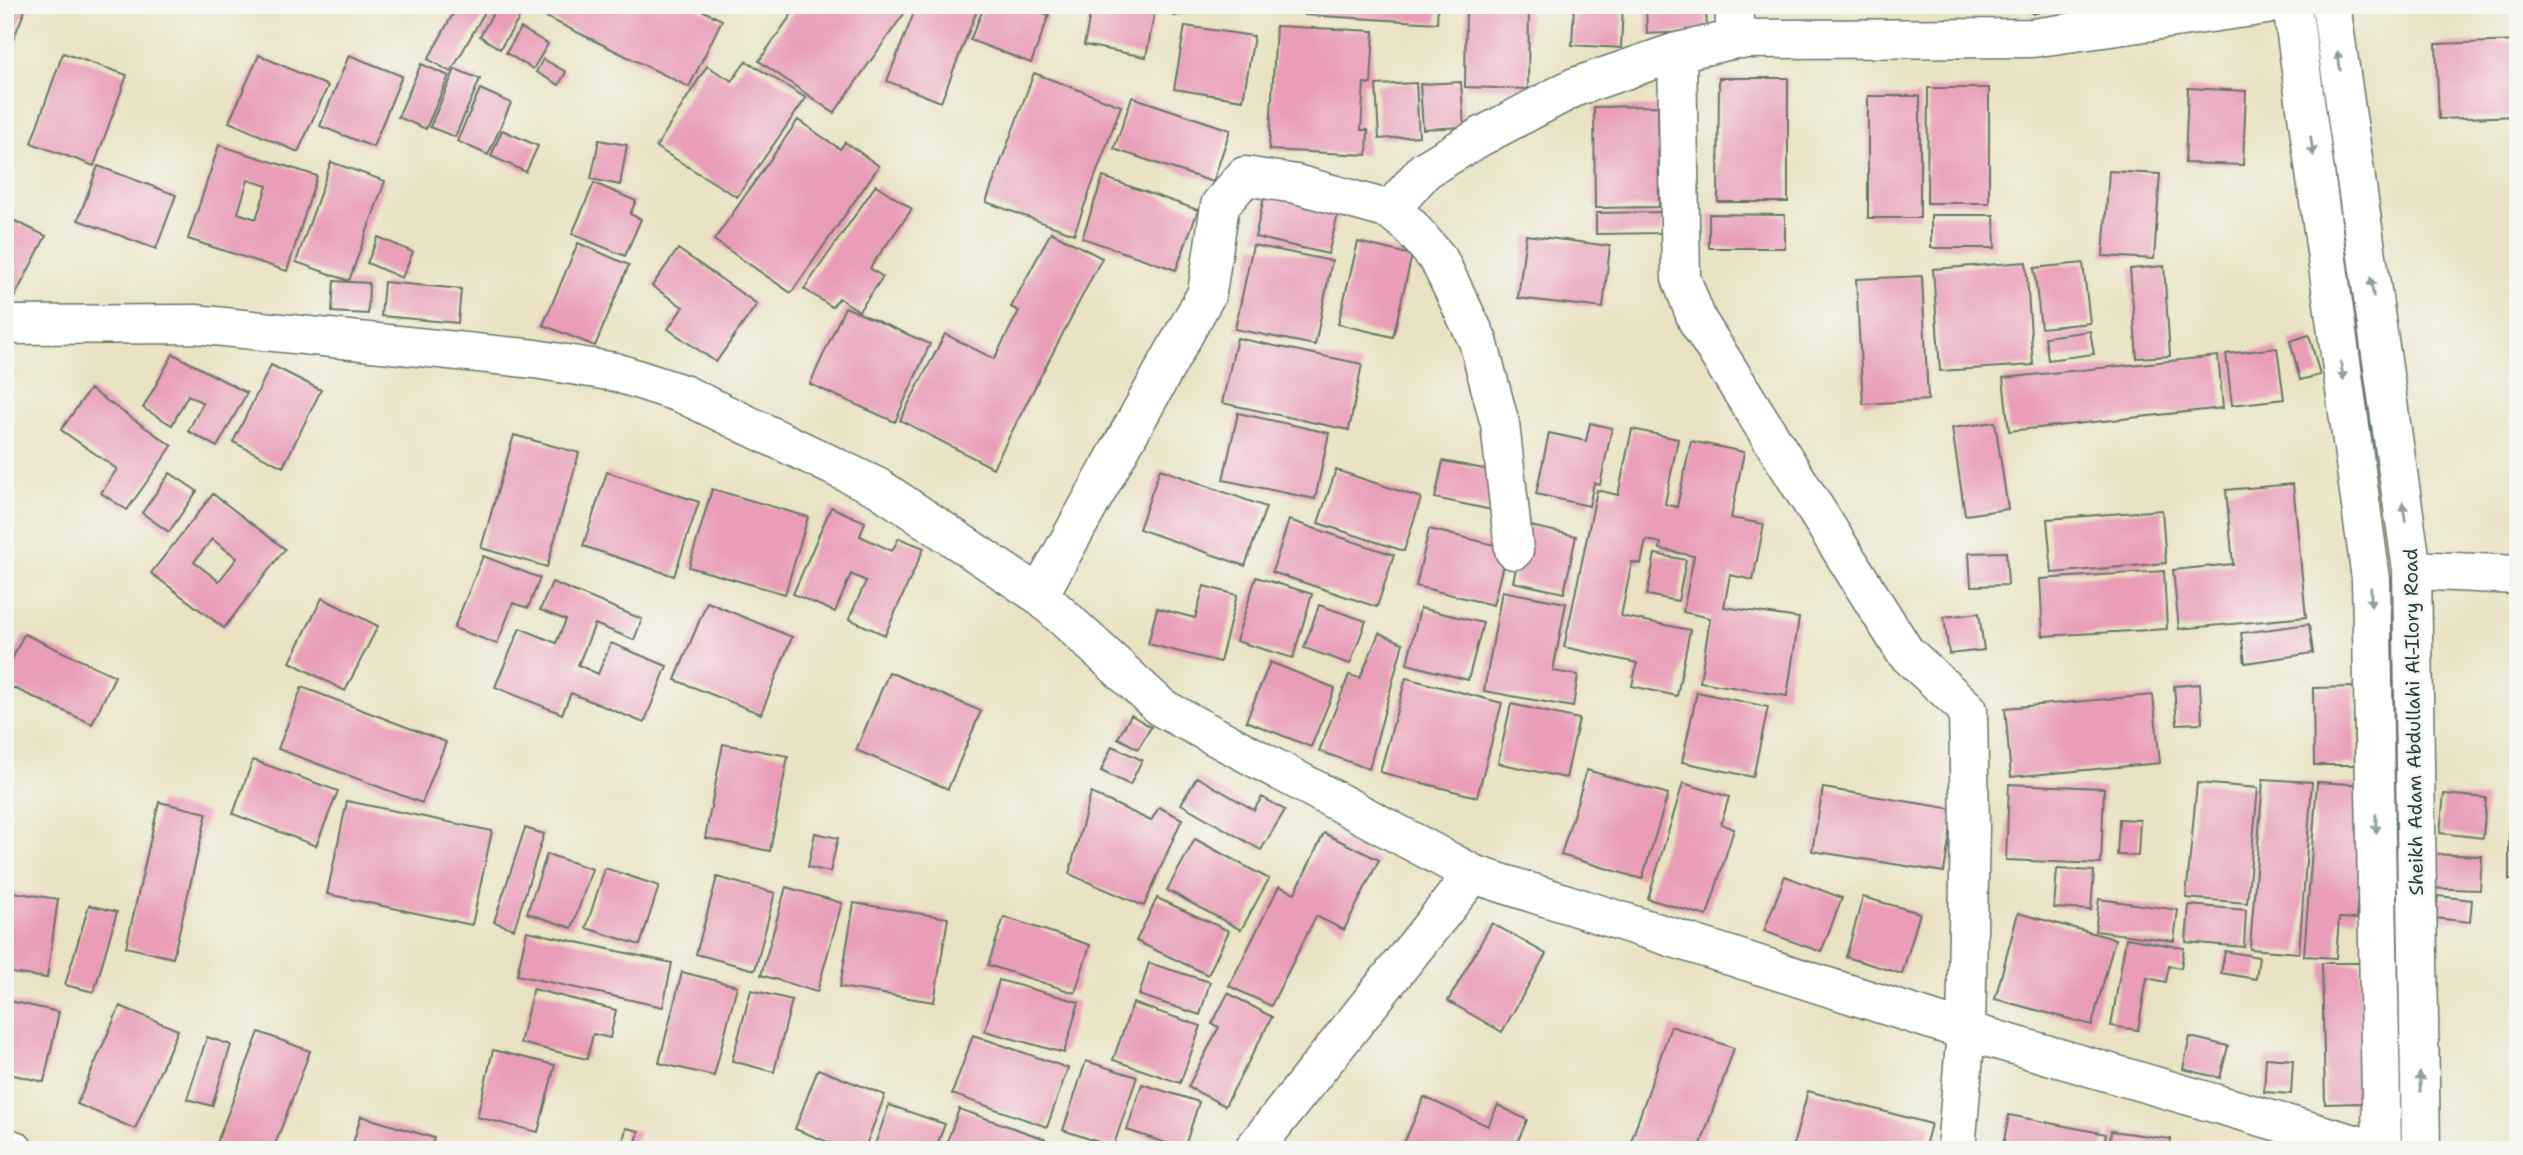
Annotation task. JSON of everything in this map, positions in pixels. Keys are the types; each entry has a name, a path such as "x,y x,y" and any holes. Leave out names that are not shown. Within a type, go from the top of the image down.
{"street":[{"path":"1390,210 1425,170 1480,137 1574,87 1678,52 1735,22 2032,38 2267,5"},
{"name":"Sheikh Adam Abdullahi Al-Ilory Road","path":"2292,5 2371,579 2382,1150"},
{"name":"Sheikh Adam Abdullahi Al-Ilory Road","path":"2331,5 2412,570 2421,1150"},
{"path":"1678,52 1681,278 1697,320 1905,652 1968,710 1970,828 1966,1031 1956,1150"},
{"path":"1039,595 1207,293 1220,205 1245,176 1296,184 1390,210 1409,225 1439,260 1478,341 1500,424 1514,550"},
{"path":"5,325 195,324 535,359 615,372 683,394 879,488 1039,595 1162,708 1473,874 1966,1031 2375,1150"},
{"path":"2412,570 2518,575"},
{"path":"1253,1150 1473,874"},
{"path":"5,1147 14,1150"}],"building":[{"path":"5,5 27,5 5,60"},
{"path":"458,5 483,5 487,8 451,72 428,59"},
{"path":"498,5 520,17 500,49 480,36"},
{"path":"550,5 691,5 722,20 689,87 544,16"},
{"path":"798,5 910,5 834,113 759,61"},
{"path":"917,5 979,5 941,102 887,81"},
{"path":"985,5 1021,5 1049,15 1031,63 970,40"},
{"path":"1092,5 1156,5 1146,57 1084,45"},
{"path":"1171,5 1200,5 1201,11 1173,16"},
{"path":"1305,5 1438,5 1437,23 1305,15"},
{"path":"1466,5 1529,5 1528,89 1465,87"},
{"path":"1574,5 1623,5 1621,48 1572,45"},
{"path":"1646,5 1706,5 1707,31 1647,34"},
{"path":"2031,5 2058,5 2058,6 2033,14"},
{"path":"1185,26 1254,36 1243,100 1174,89"},
{"path":"1276,26 1374,31 1371,84 1364,83 1361,130 1368,130 1367,155 1269,150"},
{"path":"521,28 548,44 533,69 506,53"},
{"path":"2518,41 2518,116 2439,119 2436,44"},
{"path":"63,53 127,75 94,166 31,143"},
{"path":"259,55 328,86 298,152 229,122"},
{"path":"349,55 402,76 373,147 320,126"},
{"path":"543,59 566,72 559,85 536,72"},
{"path":"746,61 806,98 737,197 656,147 707,66 732,81"},
{"path":"421,64 449,76 426,129 398,117"},
{"path":"455,69 480,79 455,137 430,127"},
{"path":"1034,73 1121,106 1074,234 986,202"},
{"path":"1719,78 1788,78 1788,202 1718,202"},
{"path":"1461,82 1464,127 1423,129 1420,84"},
{"path":"1416,83 1419,136 1379,139 1376,85"},
{"path":"1928,88 1989,88 1989,203 1927,203"},
{"path":"2188,88 2246,91 2243,165 2185,163"},
{"path":"480,89 511,103 488,155 457,141"},
{"path":"1868,96 1920,96 1920,218 1868,218"},
{"path":"1132,97 1230,130 1213,182 1114,149"},
{"path":"1658,106 1659,207 1595,208 1594,107"},
{"path":"798,120 840,149 845,142 879,166 791,293 714,240"},
{"path":"502,130 538,146 526,172 491,156"},
{"path":"599,140 627,145 620,185 591,179"},
{"path":"219,145 317,176 287,271 188,239","holes":["248,180 267,186 256,219 238,213"]},
{"path":"331,162 385,181 349,281 296,262"},
{"path":"98,166 176,195 156,249 78,220"},
{"path":"2109,171 2160,174 2154,259 2103,256"},
{"path":"1103,177 1198,210 1176,270 1082,238"},
{"path":"594,183 636,201 630,214 641,219 625,256 572,234"},
{"path":"876,185 912,209 870,268 883,277 859,311 839,298 832,307 804,289"},
{"path":"1266,189 1340,206 1328,254 1255,237"},
{"path":"1662,212 1662,233 1596,234 1596,213"},
{"path":"1709,214 1785,215 1785,248 1709,248"},
{"path":"1931,215 1994,215 1995,248 1931,248"},
{"path":"5,216 46,236 13,300 5,296"},
{"path":"1051,232 1102,258 993,468 900,420 945,334 994,359 1019,311 1011,307"},
{"path":"1526,235 1610,246 1603,308 1518,298"},
{"path":"378,237 413,252 402,278 367,263"},
{"path":"1358,242 1412,255 1393,337 1338,324"},
{"path":"578,243 629,265 595,346 543,325"},
{"path":"1253,245 1332,261 1315,345 1235,329"},
{"path":"678,249 757,304 716,362 668,329 683,307 652,286"},
{"path":"2026,262 2033,365 1940,371 1933,269"},
{"path":"2083,263 2090,323 2041,328 2034,268"},
{"path":"2164,266 2170,356 2137,358 2130,269"},
{"path":"1922,276 1928,400 1863,404 1856,279"},
{"path":"334,281 369,283 368,314 332,312"},
{"path":"384,282 461,289 458,323 381,316"},
{"path":"845,307 930,344 895,422 810,384"},
{"path":"2090,331 2094,354 2048,360 2045,337"},
{"path":"2309,335 2320,375 2300,380 2290,341"},
{"path":"1237,338 1362,364 1349,430 1222,403"},
{"path":"2277,348 2284,399 2232,405 2226,354"},
{"path":"173,354 247,393 217,447 188,431 203,403 188,395 172,425 143,408"},
{"path":"2218,356 2223,408 2009,431 2003,378"},
{"path":"271,365 321,390 283,467 233,442"},
{"path":"90,389 172,446 127,510 101,493 117,469 61,430"},
{"path":"1238,413 1329,433 1315,499 1223,480"},
{"path":"1995,422 2008,509 1965,515 1952,428"},
{"path":"1590,423 1612,428 1600,485 1594,483 1589,506 1536,494 1549,433 1586,441"},
{"path":"1632,429 1678,439 1665,504 1677,507 1691,441 1744,452 1731,518 1764,524 1753,580 1730,575 1724,607 1799,618 1787,696 1700,682 1710,618 1683,612 1694,556 1660,549 1661,543 1646,540 1641,564 1632,562 1621,616 1690,630 1677,696 1632,686 1637,663 1564,647 1597,490 1618,495"},
{"path":"514,435 579,453 547,567 481,548"},
{"path":"1443,461 1500,472 1492,510 1435,498"},
{"path":"1160,469 1266,507 1245,566 1139,529"},
{"path":"1336,470 1421,498 1404,551 1318,523"},
{"path":"607,472 699,502 674,576 583,546"},
{"path":"170,473 197,491 169,532 142,513"},
{"path":"2293,484 2306,617 2179,629 2173,570 2233,564 2226,490"},
{"path":"712,489 808,517 785,594 689,567"},
{"path":"213,494 285,549 224,628 151,573","holes":["212,539 237,558 219,581 194,562"]},
{"path":"831,507 865,522 860,536 892,551 899,538 924,548 885,635 849,619 866,581 851,574 835,612 793,594"},
{"path":"2162,510 2166,563 2052,573 2047,519"},
{"path":"1289,520 1394,555 1377,607 1272,572"},
{"path":"1526,525 1576,536 1564,593 1513,582"},
{"path":"1429,529 1507,548 1493,605 1416,586"},
{"path":"2006,552 2008,585 1971,586 1969,553"},
{"path":"1655,554 1686,560 1678,601 1647,595"},
{"path":"483,556 540,578 528,608 513,603 497,644 454,628"},
{"path":"2164,571 2167,629 2043,636 2040,579"},
{"path":"1256,577 1312,594 1293,658 1236,641"},
{"path":"552,582 642,619 634,640 595,624 578,665 598,674 611,643 667,666 644,723 571,693 562,714 495,687 520,628 556,643 566,620 540,610"},
{"path":"1204,586 1237,595 1220,662 1148,644 1157,608 1195,618"},
{"path":"1502,591 1566,603 1553,671 1578,675 1573,707 1484,691"},
{"path":"322,598 378,626 345,691 290,662"},
{"path":"707,602 792,637 761,714 675,680"},
{"path":"1319,605 1366,621 1350,664 1304,648"},
{"path":"1420,608 1483,623 1468,680 1407,664"},
{"path":"1979,613 1984,650 1949,654 1944,617"},
{"path":"2309,624 2313,653 2245,663 2241,633"},
{"path":"1379,633 1403,643 1369,769 1319,751 1349,675 1360,678"},
{"path":"24,634 115,676 92,724 5,684 5,674"},
{"path":"1270,662 1335,688 1311,747 1246,721"},
{"path":"889,672 981,711 948,789 856,750"},
{"path":"1406,678 1502,703 1477,797 1380,772"},
{"path":"2200,684 2202,723 2177,724 2174,686"},
{"path":"302,687 446,742 422,803 278,749"},
{"path":"2354,687 2355,765 2314,765 2313,688"},
{"path":"1697,692 1768,707 1753,777 1682,762"},
{"path":"2153,695 2160,763 2011,777 2005,708"},
{"path":"1511,704 1579,719 1566,778 1498,763"},
{"path":"1131,715 1151,727 1138,749 1118,738"},
{"path":"723,744 788,756 770,851 705,838"},
{"path":"1112,746 1142,760 1130,785 1101,771"},
{"path":"253,760 338,791 316,846 233,814"},
{"path":"1587,770 1668,794 1642,879 1561,855"},
{"path":"1197,777 1254,810 1262,797 1285,810 1261,850 1181,804"},
{"path":"2263,779 2312,782 2299,953 2250,949"},
{"path":"2317,782 2366,785 2356,919 2339,918 2336,958 2304,956"},
{"path":"1683,783 1729,797 1721,824 1734,829 1707,916 1648,899"},
{"path":"2197,783 2258,788 2247,903 2186,898"},
{"path":"2009,784 2104,788 2101,864 2006,860"},
{"path":"1823,788 1954,809 1944,872 1812,851"},
{"path":"1091,793 1151,821 1159,807 1182,819 1144,906 1069,874"},
{"path":"2444,794 2486,798 2483,838 2440,833"},
{"path":"347,801 492,831 472,925 327,894"},
{"path":"159,802 207,813 173,958 126,947"},
{"path":"2509,813 2518,813 2518,880 2509,880"},
{"path":"2119,819 2140,820 2138,856 2117,855"},
{"path":"525,828 544,834 514,929 494,922"},
{"path":"815,833 838,838 830,872 808,867"},
{"path":"1324,833 1379,860 1344,930 1316,916 1271,1006 1229,986 1279,886 1295,893"},
{"path":"1195,839 1269,879 1241,930 1167,890"},
{"path":"547,854 592,869 572,928 527,913"},
{"path":"2427,854 2482,856 2480,890 2425,888"},
{"path":"605,868 659,886 640,945 586,928"},
{"path":"2057,869 2094,871 2091,910 2054,908"},
{"path":"1785,876 1842,898 1821,952 1764,931"},
{"path":"717,877 775,893 755,970 696,954"},
{"path":"786,887 842,903 817,992 761,975"},
{"path":"6,891 58,899 47,978 5,972"},
{"path":"2438,896 2472,900 2470,922 2435,918"},
{"path":"1863,897 1920,913 1902,974 1846,957"},
{"path":"1157,898 1229,931 1208,975 1136,941"},
{"path":"2099,899 2178,910 2174,941 2095,931"},
{"path":"854,903 948,918 934,1002 840,987"},
{"path":"89,905 117,912 94,992 65,985"},
{"path":"2189,905 2246,910 2244,947 2186,942"},
{"path":"2018,913 2115,939 2092,1025 1995,999"},
{"path":"1004,917 1090,945 1075,993 988,965"},
{"path":"1492,923 1546,954 1502,1032 1448,1001"},
{"path":"527,931 672,963 663,1007 517,975"},
{"path":"2126,938 2184,948 2181,968 2169,966 2166,982 2147,978 2138,1030 2111,1026"},
{"path":"2225,951 2259,957 2256,979 2221,973"},
{"path":"1149,963 1210,982 1200,1015 1139,995"},
{"path":"2322,963 2360,963 2363,1103 2325,1104"},
{"path":"682,972 737,986 714,1076 659,1063"},
{"path":"999,980 1079,1002 1064,1053 985,1031"},
{"path":"533,989 616,1010 610,1038 593,1034 587,1059 520,1043"},
{"path":"751,990 792,1000 774,1072 732,1061"},
{"path":"1228,993 1272,1017 1225,1106 1188,1087 1219,1027 1212,1024"},
{"path":"5,1000 59,1012 44,1082 5,1073"},
{"path":"1133,1003 1201,1026 1180,1083 1113,1060"},
{"path":"120,1006 178,1030 135,1129 77,1104"},
{"path":"1671,1026 1734,1048 1699,1150 1628,1150"},
{"path":"259,1032 310,1051 273,1150 214,1150"},
{"path":"973,1035 1068,1068 1047,1127 952,1094"},
{"path":"207,1037 231,1045 212,1106 187,1099"},
{"path":"2190,1037 2228,1046 2220,1078 2183,1069"},
{"path":"493,1050 555,1065 538,1132 477,1117"},
{"path":"2266,1058 2293,1060 2291,1094 2264,1092"},
{"path":"1086,1061 1137,1077 1113,1147 1063,1130"},
{"path":"818,1069 885,1095 864,1150 848,1150 795,1129"},
{"path":"1142,1084 1199,1102 1184,1149 1127,1130"},
{"path":"1808,1091 1931,1124 1924,1150 1792,1150"},
{"path":"1424,1097 1488,1126 1498,1105 1527,1120 1514,1150 1401,1150"},
{"path":"889,1105 945,1124 935,1150 873,1150"},
{"path":"959,1109 1045,1139 1042,1150 944,1150"},
{"path":"2009,1115 2106,1134 2103,1150 2002,1150"},
{"path":"361,1116 434,1138 430,1150 351,1150"},
{"path":"626,1128 639,1131 634,1150 621,1150"},
{"path":"2111,1131 2171,1139 2169,1150 2109,1150"}]}
